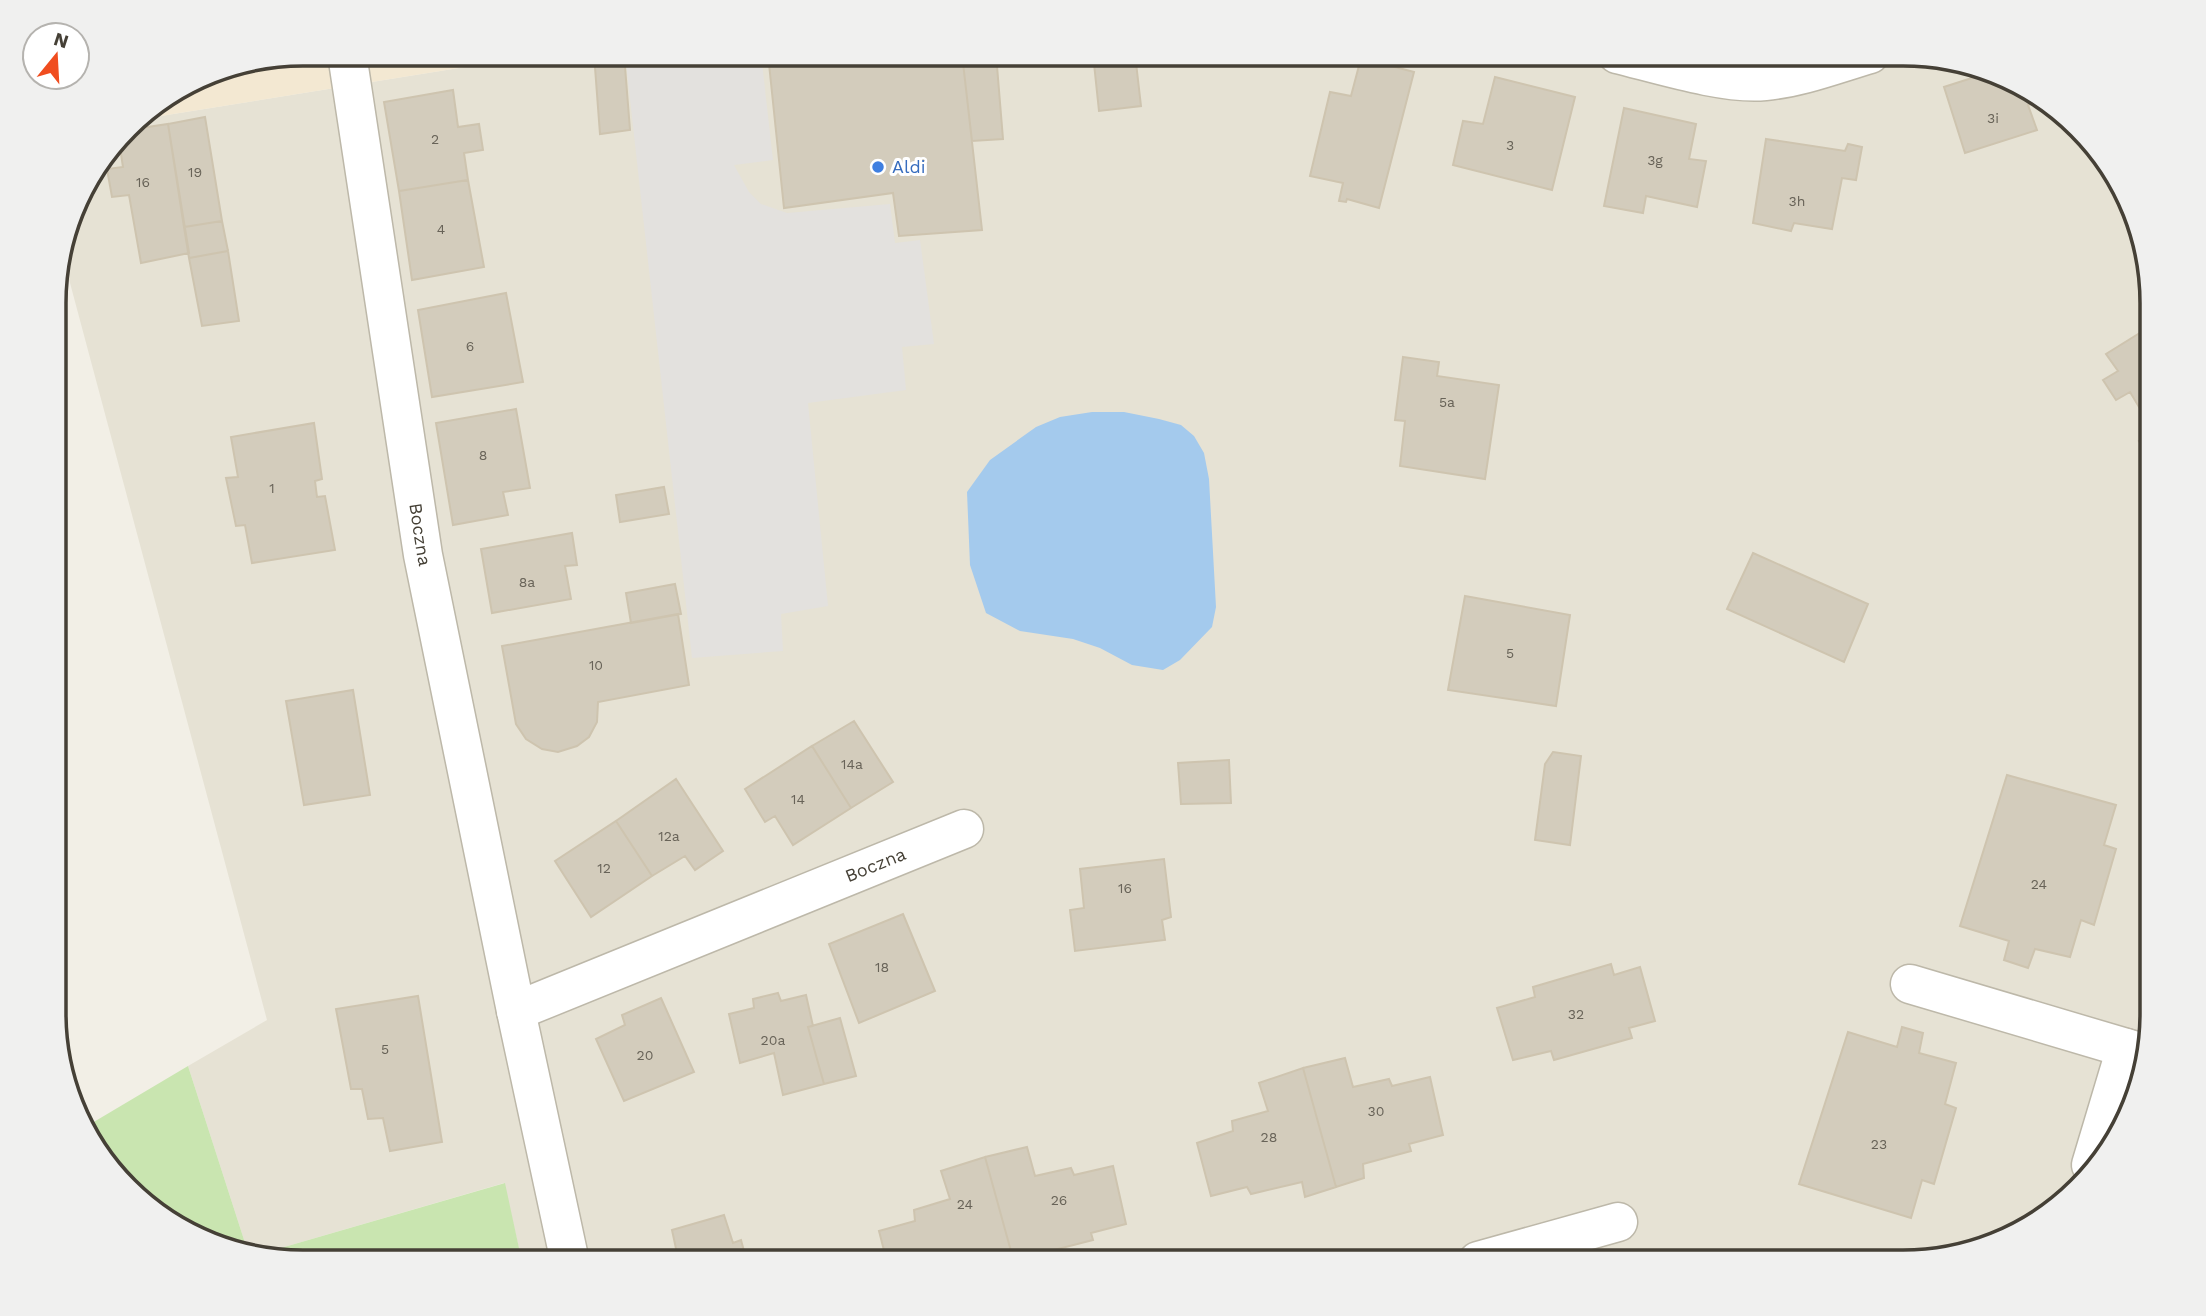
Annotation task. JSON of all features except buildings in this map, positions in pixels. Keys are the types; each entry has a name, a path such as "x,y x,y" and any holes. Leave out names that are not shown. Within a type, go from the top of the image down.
{"street":[{"name":"Boczna","path":"349,66 423,555 567,1250"},
{"path":"1666,66 1740,80 1764,81 1829,66"},
{"name":"Boczna","path":"516,1011 964,829"},
{"path":"1910,984 2135,1050 2098,1147"},
{"path":"1520,1249 1618,1222"}],"shaded area":[{"path":"303,66 471,66 158,116 198,91 227,79 272,69"},
{"path":"471,66 1903,66 1964,75 2021,98 2047,115 2070,136 2100,172 2127,227 2139,288 2139,1028 2131,1074 2108,1131 2081,1169 2059,1191 2034,1210 1979,1237 1918,1249 519,1250 504,1183 281,1248 245,1242 188,1066 267,1020 68,277 79,227 98,185 125,147 158,116"},
{"path":"626,66 762,66 773,160 734,165 749,192 761,204 787,213 890,204 895,243 920,240 934,344 902,347 906,390 808,403 828,606 781,614 783,651 692,658"}],"green space":[{"path":"188,1066 245,1242 185,1218 159,1201 115,1157 93,1122"},
{"path":"505,1183 519,1250 303,1250 281,1248"}],"water":[{"path":"1092,412 1124,412 1181,425 1194,436 1204,453 1209,479 1216,607 1212,627 1180,660 1163,670 1132,665 1100,648 1073,639 1020,631 986,613 970,565 967,492 990,460 1036,427 1060,417"}],"place":[{"name":"Aldi","path":"878,167"}]}
